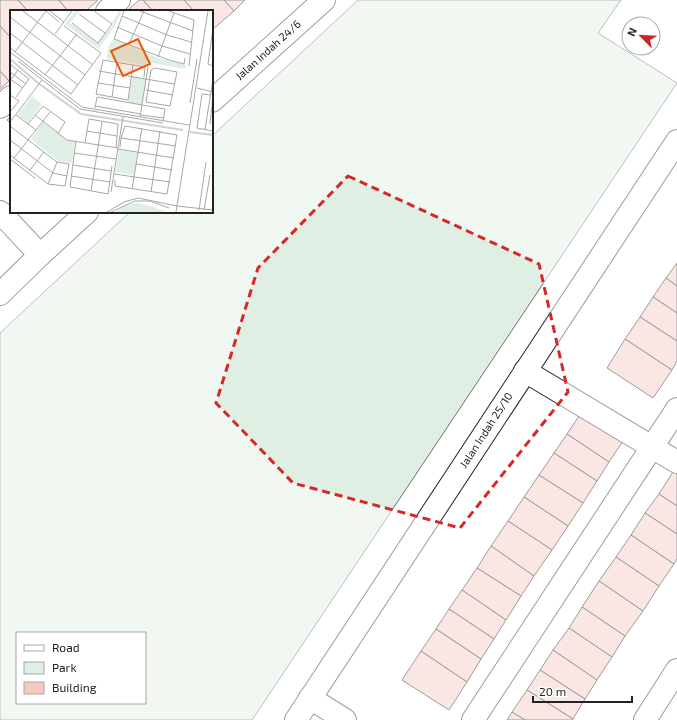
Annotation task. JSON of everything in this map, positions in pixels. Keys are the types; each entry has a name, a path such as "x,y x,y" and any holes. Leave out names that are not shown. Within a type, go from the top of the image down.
{"street":[{"path":"108,10 119,0"},
{"name":"Jalan Indah 24/6","path":"213,99 324,0"},
{"path":"0,107 10,98"},
{"name":"Jalan Indah 25/10","path":"296,720 677,141"},
{"path":"0,212 40,255"},
{"path":"0,294 86,213"},
{"path":"525,371 677,462"},
{"path":"473,720 677,409"},
{"path":"645,720 677,670"},
{"path":"310,698 345,720"}],"highlighted area":[{"path":"348,176 539,264 568,392 460,528 293,483 216,403 258,268"}],"green space":[{"path":"358,0 621,0 598,33 621,48 621,56 634,56 677,83 252,720 0,720 0,333 129,213 213,213 213,135"}],"building":[{"path":"0,0 18,0 27,10 10,10 10,37 0,26"},
{"path":"18,0 59,0 67,10 27,10"},
{"path":"59,0 98,0 87,10 67,10"},
{"path":"139,0 143,0 152,10 128,10"},
{"path":"143,0 184,0 193,10 152,10"},
{"path":"184,0 224,0 234,11 213,29 213,10 193,10"},
{"path":"224,0 245,0 234,11"},
{"path":"0,26 10,37 9,81 0,71"},
{"path":"0,71 9,81 0,89"},
{"path":"677,263 677,286 666,278"},
{"path":"666,278 677,286 677,313 653,297"},
{"path":"653,297 677,313 677,341 640,317"},
{"path":"640,317 677,341 677,361 672,370 625,339"},
{"path":"625,339 672,370 653,398 607,368"},
{"path":"585,407 627,435 609,462 567,434"},
{"path":"567,434 609,462 597,481 554,453"},
{"path":"554,453 597,481 583,503 539,475"},
{"path":"676,467 677,468 677,506 659,494"},
{"path":"539,475 583,503 568,526 524,497"},
{"path":"659,494 677,506 677,534 645,513"},
{"path":"524,497 568,526 552,550 508,521"},
{"path":"645,513 677,534 677,559 674,564 631,535"},
{"path":"508,521 552,550 534,576 491,546"},
{"path":"631,535 674,564 659,586 616,557"},
{"path":"491,546 534,576 521,596 477,568"},
{"path":"616,557 659,586 643,611 599,581"},
{"path":"477,568 521,596 506,620 462,590"},
{"path":"599,581 643,611 625,636 582,607"},
{"path":"462,590 506,620 494,639 449,609"},
{"path":"582,607 625,636 612,657 569,628"},
{"path":"449,609 494,639 481,659 436,629"},
{"path":"569,628 612,657 597,680 553,650"},
{"path":"436,629 481,659 467,682 421,651"},
{"path":"553,650 597,680 585,699 540,670"},
{"path":"421,651 467,682 449,710 402,680"},
{"path":"540,670 585,699 573,719 527,690"},
{"path":"527,690 573,719 525,720 512,712"},
{"path":"512,712 525,720 507,720"}]}
